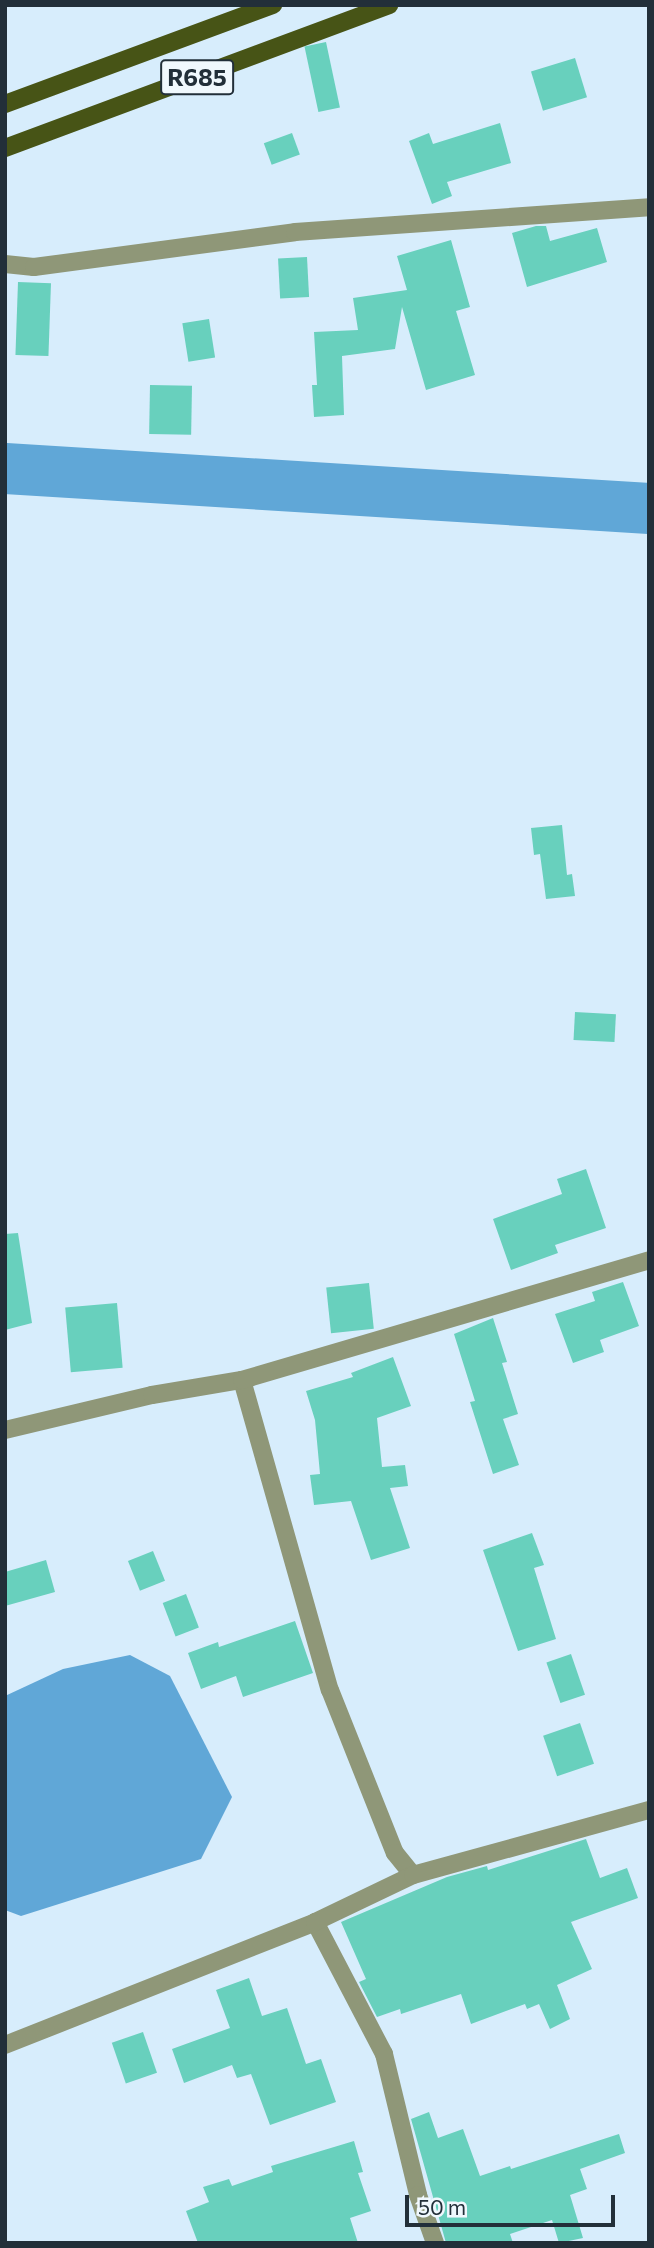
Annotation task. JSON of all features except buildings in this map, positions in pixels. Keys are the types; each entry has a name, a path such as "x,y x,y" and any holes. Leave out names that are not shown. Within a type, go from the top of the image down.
{"main road":[{"name":"R685","path":"5,104 247,11 274,5"},
{"name":"R685","path":"5,149 389,5"}],"street":[{"path":"5,264 34,267 295,232 649,207"},
{"path":"5,1430 152,1395 242,1380 649,1260"},
{"path":"242,1380 330,1690 395,1853 413,1875"},
{"path":"5,2045 315,1922 413,1875 649,1810"},
{"path":"315,1922 384,2054 418,2195 435,2243"}],"water":[{"path":"130,1655 170,1676 232,1797 201,1859 21,1916 5,1910 5,1696 63,1669"}],"waterway":[{"path":"5,468 649,508"}]}
